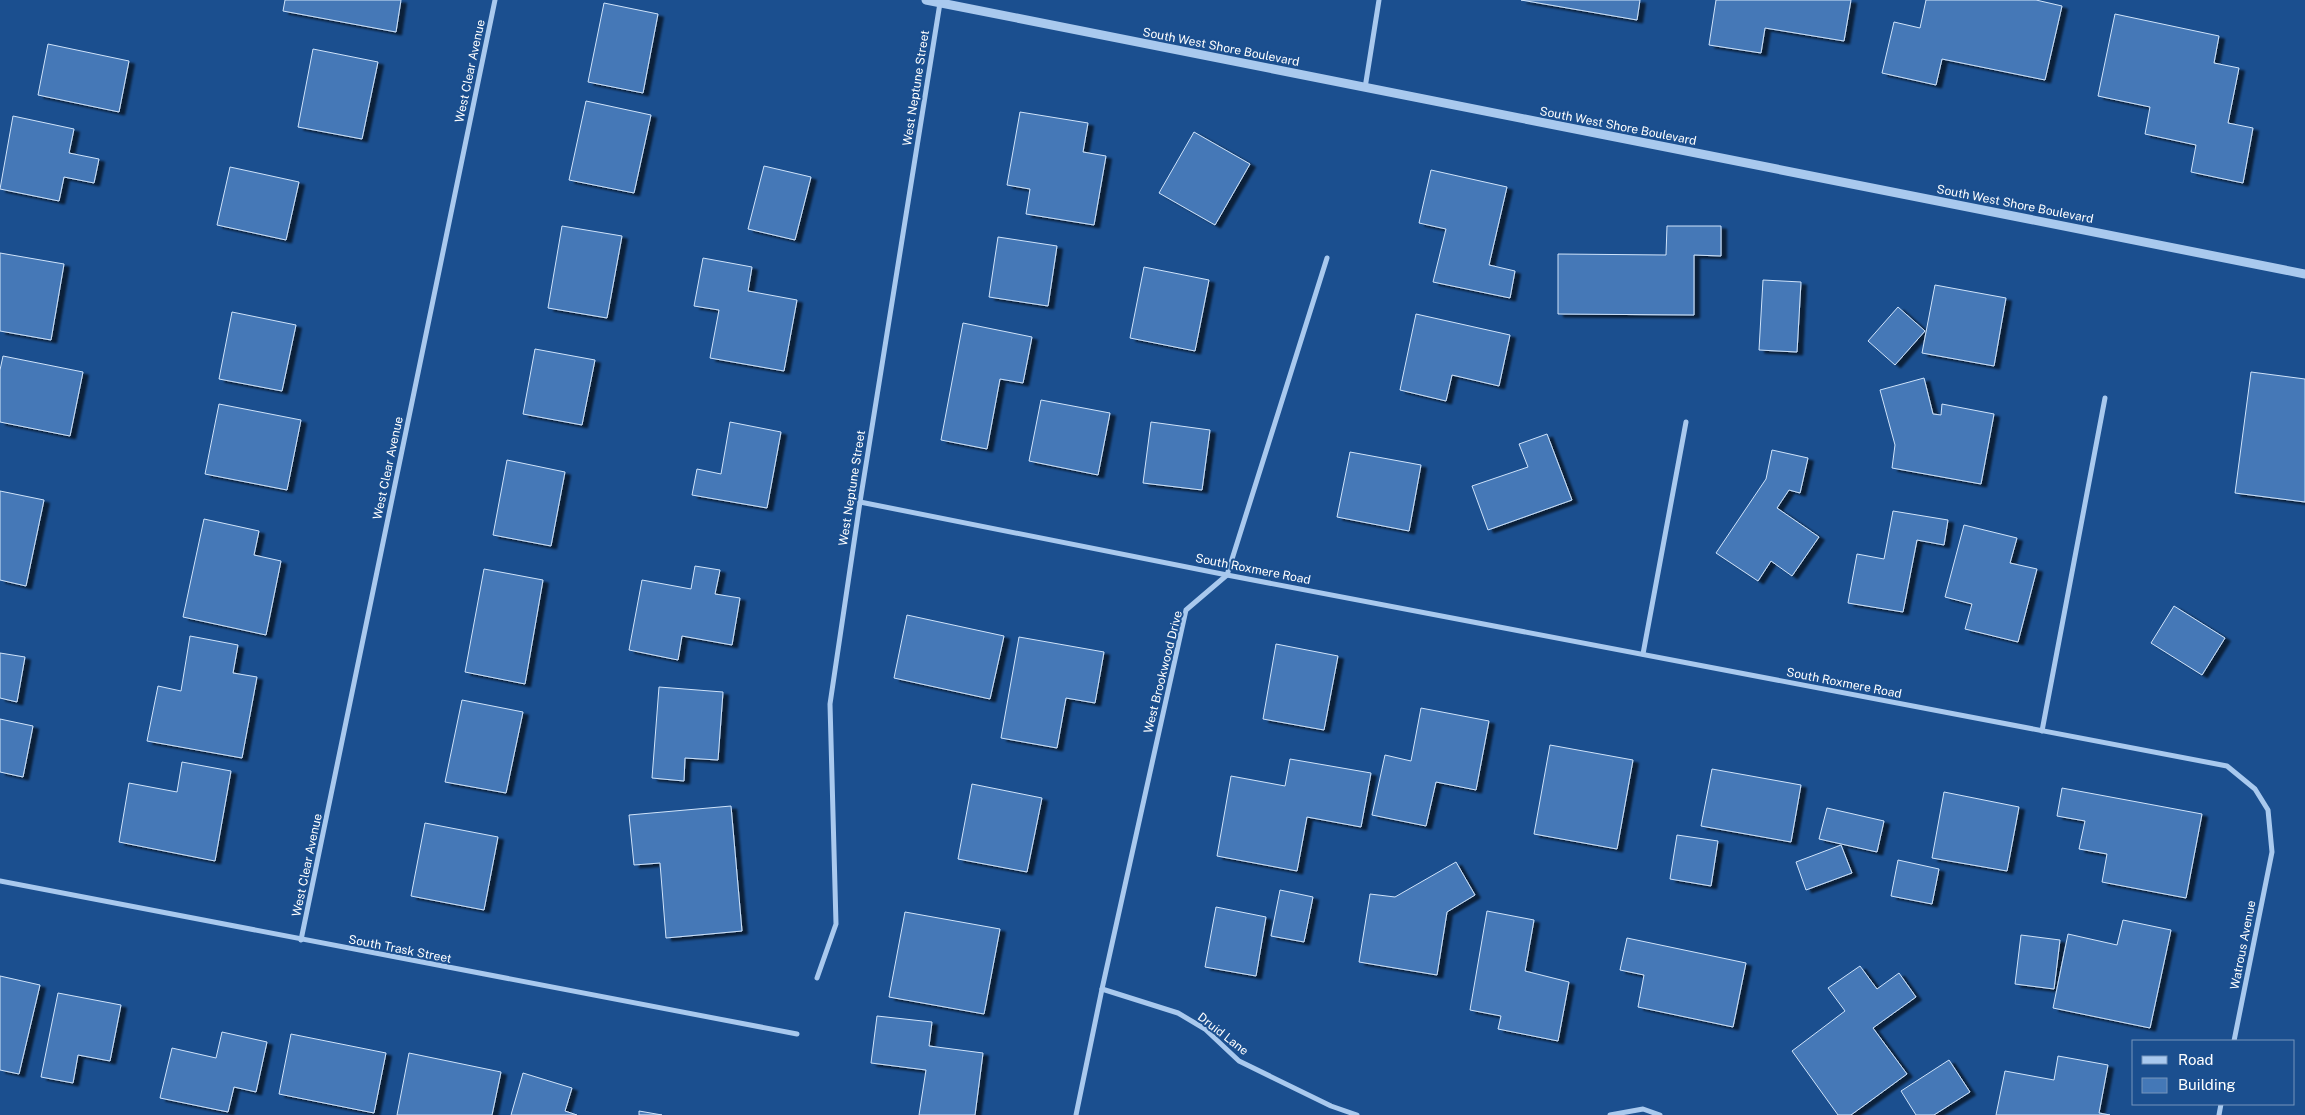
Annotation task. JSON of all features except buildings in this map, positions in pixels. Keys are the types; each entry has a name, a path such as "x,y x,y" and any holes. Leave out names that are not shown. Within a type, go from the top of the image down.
{"street":[{"name":"West Clear Avenue","path":"301,940 495,0"},
{"name":"South West Shore Boulevard","path":"926,0 1365,89 2305,274"},
{"path":"1365,89 1379,0"},
{"name":"West Neptune Street","path":"817,978 836,924 830,704 860,502 940,3"},
{"path":"1227,575 1327,258"},
{"path":"2042,731 2105,398"},
{"path":"1643,654 1686,422"},
{"name":"South Roxmere Road","path":"860,502 1227,575 2227,766 2255,789 2268,810 2272,852"},
{"name":"West Brookwood Drive","path":"1076,1115 1186,610 1227,575"},
{"name":"Watrous Avenue","path":"2234,1040 2272,852"},
{"name":"South Trask Street","path":"0,881 798,1034"},
{"name":"Druid Lane","path":"1102,989 1178,1013 1204,1029 1239,1061 1331,1106 1357,1115"},
{"path":"1610,1115 1643,1109 1660,1115"}]}
